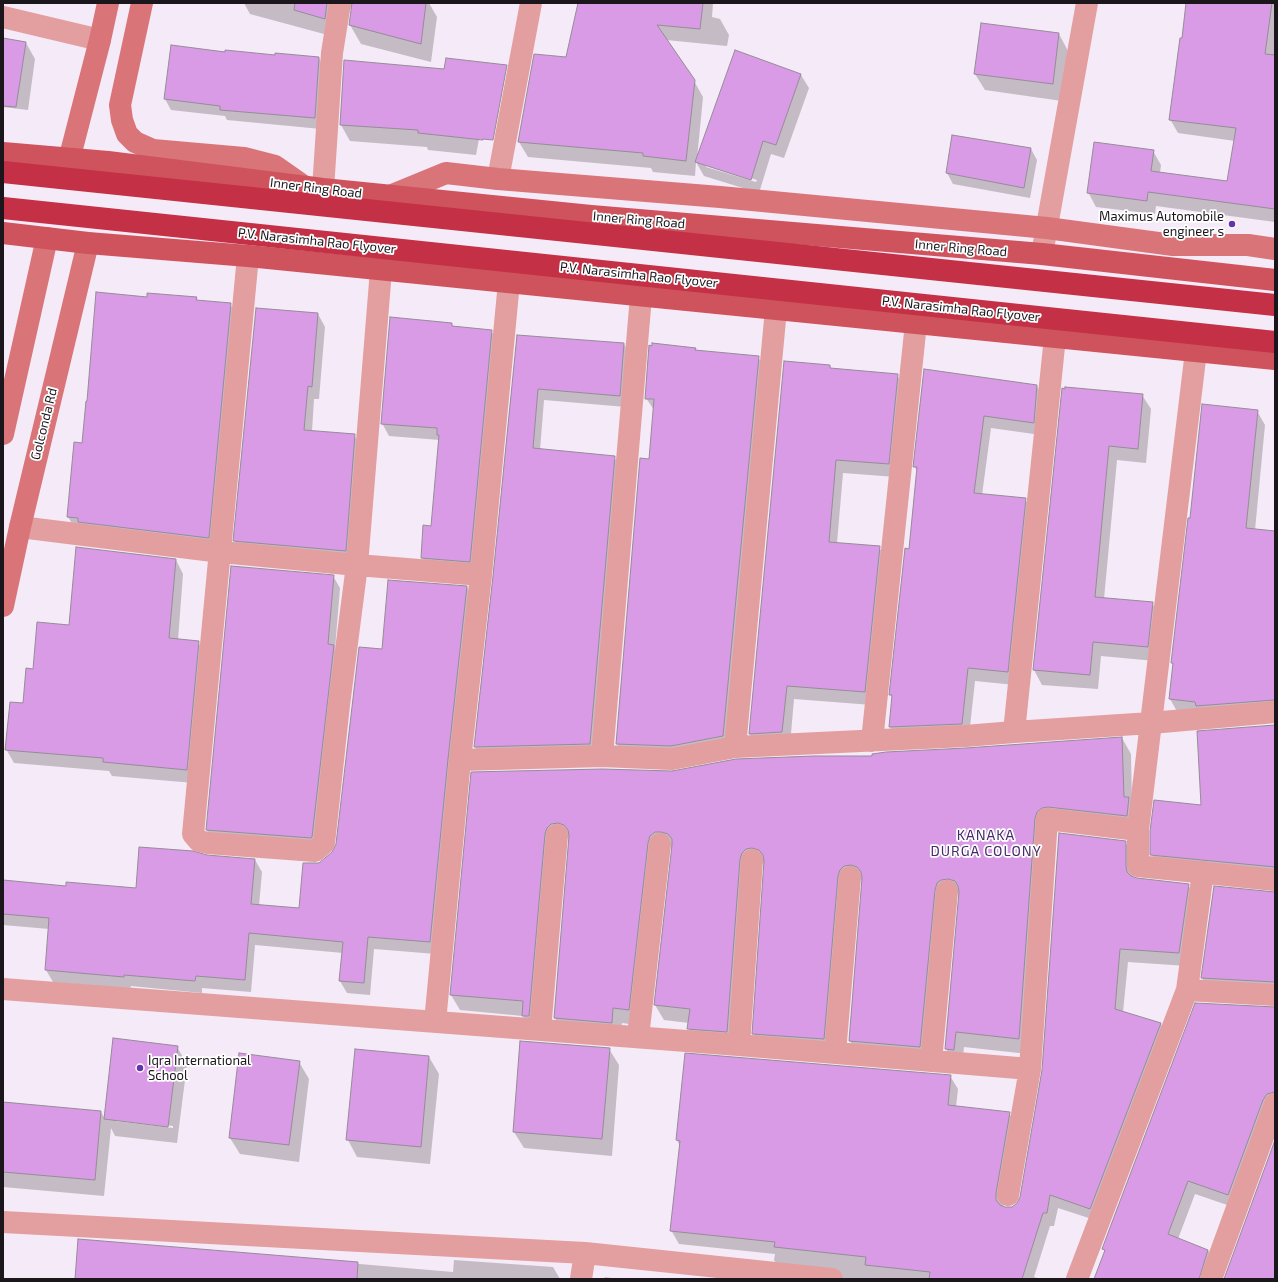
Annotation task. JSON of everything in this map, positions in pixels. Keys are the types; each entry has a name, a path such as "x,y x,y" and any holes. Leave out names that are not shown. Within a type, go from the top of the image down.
{"highway":[{"path":"3,172 1275,305"},
{"name":"P.V. Narasimha Rao Flyover","path":"3,208 1275,342"}],"main road":[{"name":"Inner Ring Road","path":"3,153 69,160 108,162 390,196 591,216 1042,254 1275,280"},
{"path":"3,233 88,243 248,256 509,282 1275,360"}],"street":[{"path":"69,160 108,3"},
{"path":"142,3 120,105 122,120 127,134 135,142 153,150 244,158 275,166 314,188 340,3"},
{"path":"498,179 531,3"},
{"path":"1042,254 1087,3"},
{"path":"3,17 100,40"},
{"path":"390,196 446,173 498,179 1047,228 1173,245 1248,245 1275,249"},
{"path":"3,434 47,238"},
{"name":"Golconda Rd","path":"3,606 20,527 88,243"},
{"path":"248,256 193,834 199,841 208,843 315,851 324,843 339,705 357,565 381,270"},
{"path":"435,1022 460,760 482,575 509,282"},
{"path":"602,756 641,296"},
{"path":"735,747 776,309"},
{"path":"872,741 916,323"},
{"path":"1014,732 1055,337"},
{"path":"1196,352 1138,830 1138,866 1275,880"},
{"path":"20,527 221,552 482,575"},
{"path":"460,760 602,756 672,759 735,747 965,736 1151,723 1275,712"},
{"path":"1008,1194 1030,1069 1047,820 1138,830"},
{"path":"540,1030 557,835"},
{"path":"638,1037 660,844"},
{"path":"739,1045 752,860"},
{"path":"1077,1279 1187,990 1203,872"},
{"path":"835,1053 850,877"},
{"path":"932,1061 947,891"},
{"path":"3,990 638,1037 1030,1069"},
{"path":"1187,990 1275,995"},
{"path":"1211,1279 1275,1104"},
{"path":"3,1222 585,1253 832,1279"},
{"path":"581,1279 585,1253"}],"building":[{"path":"295,3 327,3 325,19 294,10"},
{"path":"352,3 426,3 421,44 349,25"},
{"path":"578,3 703,3 700,29 657,25 695,80 686,161 643,156 643,153 518,142 534,54 566,57"},
{"path":"1186,3 1272,3 1265,54 1275,55 1275,209 1148,192 1147,201 1087,193 1094,142 1154,150 1151,171 1227,181 1236,128 1169,120"},
{"path":"981,23 1059,33 1053,84 974,74"},
{"path":"3,38 26,42 16,107 3,106"},
{"path":"171,45 225,52 225,50 275,55 275,53 319,57 315,118 220,110 220,106 164,99"},
{"path":"735,50 801,74 776,145 763,141 751,180 695,162"},
{"path":"446,58 507,65 493,140 418,133 418,130 340,125 344,60 444,69"},
{"path":"952,135 1031,148 1024,188 946,173"},
{"path":"96,292 147,297 147,293 197,297 196,300 231,303 209,538 78,522 78,518 67,517 74,442 82,443"},
{"path":"256,308 318,313 312,387 308,386 304,430 355,434 346,551 233,541"},
{"path":"390,317 452,323 452,326 492,330 470,562 421,558 423,525 431,526 439,435 437,435 437,428 381,424"},
{"path":"517,335 624,343 620,396 538,389 533,448 615,456 590,744 474,747"},
{"path":"652,343 696,348 695,350 759,356 723,736 671,746 616,744 640,458 649,459 654,399 645,399 649,345 652,346"},
{"path":"784,361 830,365 830,368 898,374 889,464 836,460 829,542 880,546 865,692 787,686 782,732 749,734"},
{"path":"924,369 1037,385 1034,423 984,416 974,493 1026,498 1008,672 968,668 962,724 889,727 892,695 889,695 905,548 909,549 917,467 913,467"},
{"path":"1065,387 1143,394 1138,449 1109,446 1095,597 1153,602 1148,647 1093,642 1090,675 1033,670 1062,388 1065,389"},
{"path":"1202,404 1258,410 1246,528 1275,531 1274,700 1196,706 1195,702 1169,699 1173,663 1171,663 1188,518 1190,518"},
{"path":"76,547 176,559 169,638 199,641 187,770 103,762 103,758 5,750 10,702 23,703 26,668 33,669 37,622 69,625"},
{"path":"231,566 334,575 328,644 334,645 311,838 206,830"},
{"path":"388,580 467,586 430,942 368,937 364,983 339,981 343,942 249,933 245,980 196,976 195,981 124,975 124,977 45,970 49,918 3,914 3,880 66,886 66,882 136,888 139,847 193,851 207,855 255,859 251,904 299,908 303,863 319,863 332,852 336,844 359,647 382,649"},
{"path":"1275,725 1275,867 1150,855 1150,831 1154,800 1201,805 1197,731"},
{"path":"1122,737 1124,797 1129,797 1127,816 1048,807 1042,808 1037,812 1035,818 1019,1039 956,1032 954,1050 945,1049 959,892 955,881 948,879 941,880 937,883 935,890 920,1047 849,1041 862,878 861,872 857,867 851,865 844,866 840,870 838,876 824,1039 752,1034 764,861 763,855 759,850 752,848 746,849 742,853 740,859 727,1032 687,1029 690,1009 654,1005 672,845 672,839 668,834 661,832 655,832 650,836 648,843 629,1010 613,1008 612,1023 554,1018 569,836 568,830 564,825 558,823 551,824 547,828 545,834 529,1016 522,1016 523,1001 450,995 471,772 602,769 672,771 736,759 814,756 872,756 872,754 886,752"},
{"path":"1059,833 1126,841 1126,866 1127,872 1131,876 1189,884 1179,953 1120,949 1115,1009 1161,1023 1090,1209 1050,1195 1047,1213 1043,1213 1022,1279 929,1279 930,1272 865,1265 866,1257 774,1247 775,1242 670,1231 680,1141 676,1140 685,1053 951,1075 948,1105 1010,1112 996,1200 1000,1205 1005,1207 1012,1207 1017,1203 1020,1197 1042,1070"},
{"path":"1214,886 1275,892 1275,982 1201,978"},
{"path":"1195,1003 1275,1007 1275,1092 1267,1094 1263,1100 1228,1195 1188,1181 1168,1234 1208,1250 1199,1279 1094,1279 1105,1250 1102,1249"},
{"path":"113,1038 178,1046 168,1127 104,1119"},
{"path":"520,1041 610,1048 602,1139 513,1132"},
{"path":"355,1049 429,1056 421,1147 346,1140"},
{"path":"239,1053 300,1061 289,1145 229,1138"},
{"path":"3,1102 101,1111 95,1180 3,1172"},
{"path":"1275,1140 1275,1279 1224,1279"},
{"path":"78,1239 358,1262 357,1279 75,1279"}],"place":[{"name":"Maximus Automobile engineer s","path":"1232,224"},
{"name":"Iqra International School","path":"140,1068"}],"district":[{"name":"KANAKA DURGA COLONY","path":"986,844"}]}
